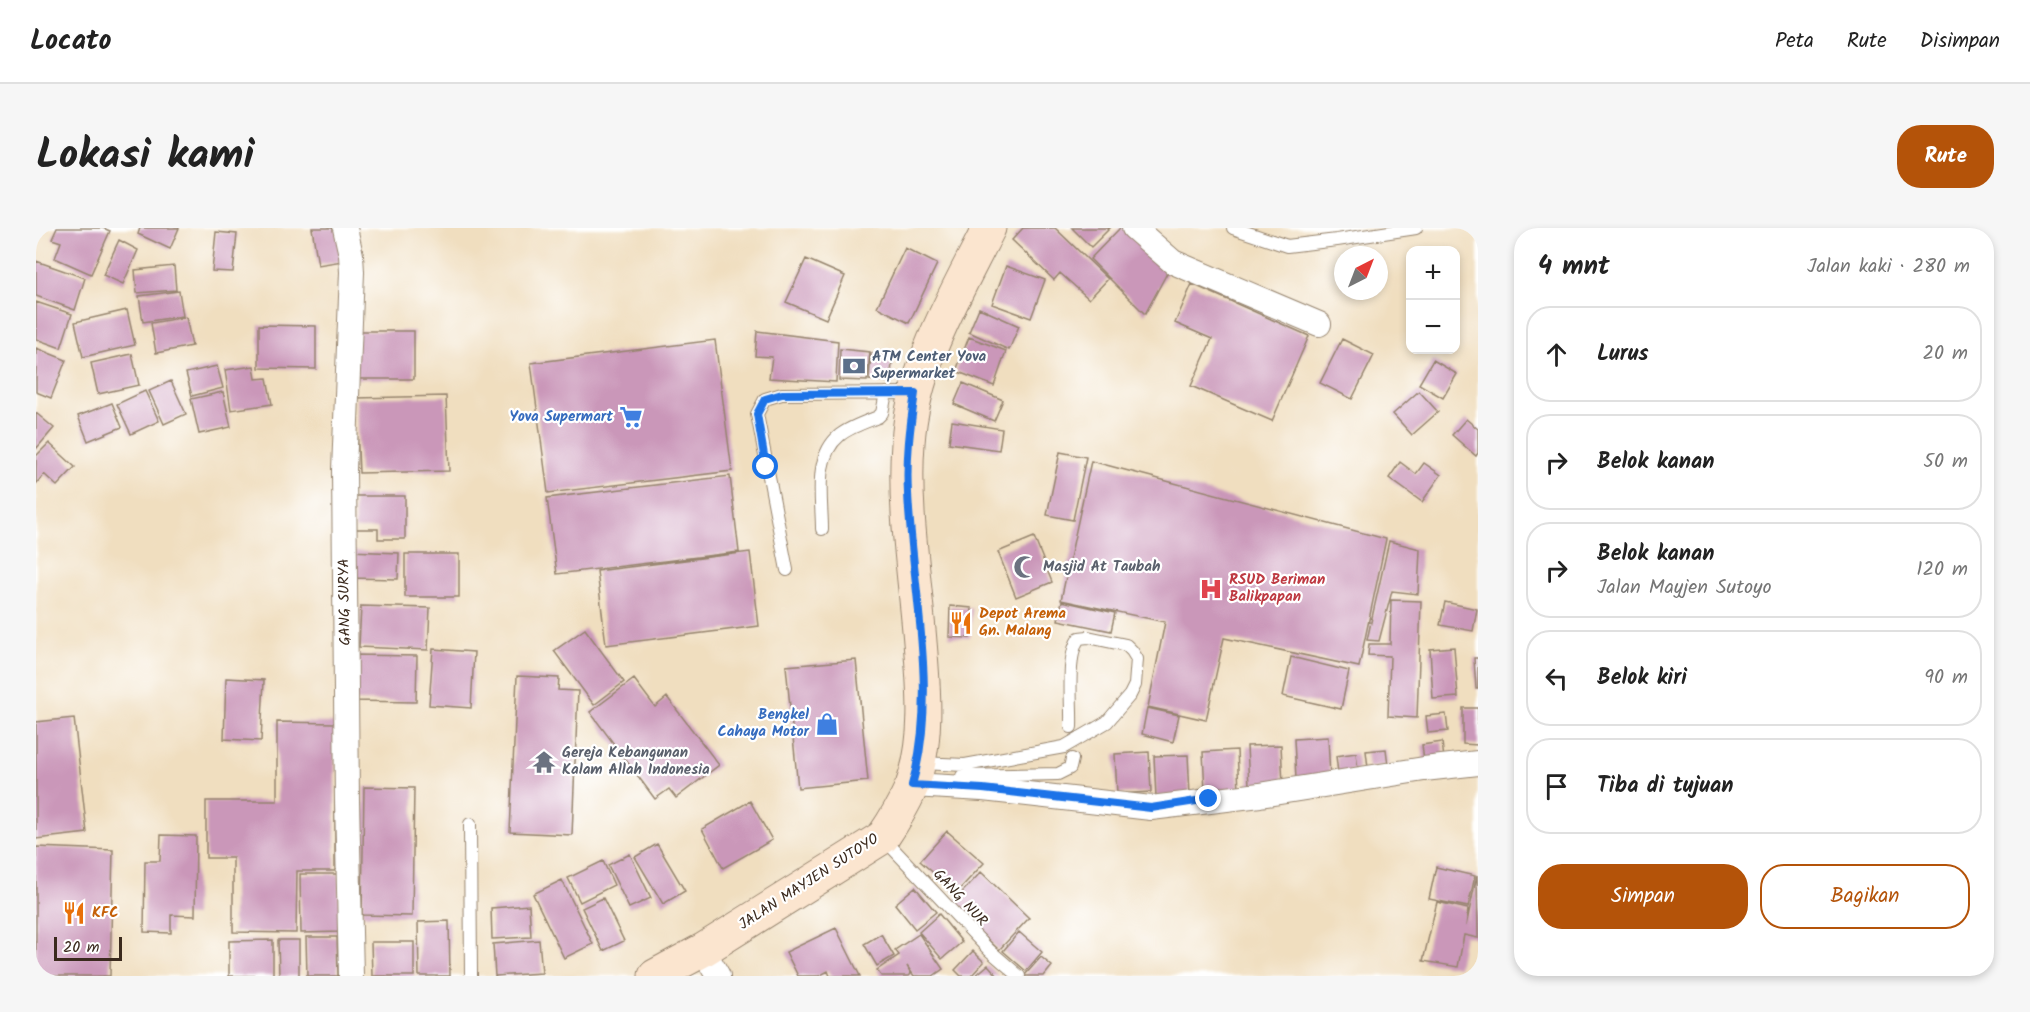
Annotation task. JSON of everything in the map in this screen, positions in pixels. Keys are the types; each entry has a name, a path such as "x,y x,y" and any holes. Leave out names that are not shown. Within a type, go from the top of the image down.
{"main road":[{"name":"JALAN MAYJEN SUTOYO","path":"655,976 711,963 882,837 897,817 915,774 923,724 924,687 908,493 908,442 900,393 937,332 989,228"}],"street":[{"name":"GANG SURYA","path":"345,228 352,272 344,470 351,976"},
{"path":"1134,228 1173,262 1319,324"},
{"path":"915,774 983,789 1151,808 1260,795 1424,769 1478,763"}],"lane":[{"path":"1233,228 1287,246 1416,228"},
{"path":"822,529 821,472 825,455 839,436 878,417 900,393"},
{"path":"787,570 757,414 765,399 782,394 900,393"},
{"path":"915,774 1064,747 1094,731 1107,722 1135,686 1137,659 1126,645 1088,637 1080,638 1074,645 1071,727"},
{"path":"915,774 966,777 1058,774 1070,768 1072,759"},
{"path":"470,824 471,976"},
{"name":"GANG NUR","path":"882,837 988,950 1019,976"}],"building":[{"path":"57,228 103,228 110,231 91,274 55,258 61,242 52,239"},
{"path":"140,228 179,228 170,249 138,234"},
{"path":"312,228 337,228 343,261 318,265"},
{"path":"1023,228 1055,228 1108,279 1089,299 1060,273 1054,280 1012,240"},
{"path":"1072,228 1110,228 1091,247"},
{"path":"1120,228 1123,228 1167,273 1145,314 1090,259"},
{"path":"216,232 237,234 233,272 212,271"},
{"path":"119,240 138,250 123,284 103,275"},
{"path":"905,248 937,264 909,323 877,307"},
{"path":"806,259 845,276 826,319 786,302"},
{"path":"36,261 85,278 75,310 36,296"},
{"path":"174,266 176,290 137,293 135,270"},
{"path":"1006,266 1045,280 1031,318 992,304"},
{"path":"1192,284 1309,336 1272,421 1191,386 1212,339 1175,323"},
{"path":"179,291 183,316 143,322 139,296"},
{"path":"36,302 72,314 61,348 36,339"},
{"path":"979,308 1019,326 1009,350 969,332"},
{"path":"127,310 135,345 83,357 75,322"},
{"path":"186,317 192,346 156,353 151,323"},
{"path":"259,325 316,326 316,369 259,368"},
{"path":"355,331 414,331 414,379 356,379"},
{"path":"757,331 838,341 836,382 769,378 772,357 755,356"},
{"path":"969,337 1006,351 994,386 956,371"},
{"path":"1342,339 1374,355 1352,399 1320,383"},
{"name":"Yova Supermart","path":"715,340 732,471 548,493 531,363"},
{"path":"36,348 66,360 51,398 36,392"},
{"name":"ATM Center Yova Supermarket","path":"840,349 870,352 867,381 839,380"},
{"path":"871,353 893,355 890,382 869,380"},
{"path":"132,354 139,385 98,394 91,363"},
{"path":"1433,360 1457,374 1443,398 1419,384"},
{"path":"217,366 223,388 192,396 186,373"},
{"path":"254,366 256,379 267,378 272,404 231,410 225,370"},
{"path":"171,381 186,414 164,424 149,391"},
{"path":"963,383 1003,400 994,421 954,404"},
{"path":"145,391 159,421 131,434 117,404"},
{"path":"1419,391 1438,412 1412,435 1393,414"},
{"path":"223,392 231,427 199,434 191,399"},
{"path":"446,396 449,471 359,473 356,398"},
{"path":"112,403 122,427 88,441 78,416"},
{"path":"36,413 54,428 36,449"},
{"path":"1466,419 1478,429 1476,456 1452,435"},
{"path":"952,421 1002,429 999,450 949,443"},
{"path":"49,443 75,467 57,486 44,474 36,484 36,456"},
{"path":"1060,452 1086,457 1073,520 1047,515"},
{"path":"1091,461 1386,539 1359,667 1224,638 1206,720 1148,707 1165,622 1061,600"},
{"path":"1400,462 1416,474 1424,463 1441,475 1422,502 1389,478"},
{"path":"730,476 739,552 557,574 547,498"},
{"path":"354,496 405,496 405,539 378,539 378,529 355,529"},
{"name":"Masjid At Taubah","path":"1034,537 1052,582 1016,597 998,552"},
{"path":"1389,541 1420,549 1418,594 1392,591 1379,641 1367,640"},
{"path":"349,551 399,553 398,579 349,578"},
{"path":"750,552 759,626 606,645 597,571"},
{"path":"405,554 459,554 459,597 405,597"},
{"path":"1391,600 1421,601 1417,718 1388,716 1390,656 1368,655 1369,644 1390,644"},
{"path":"1062,601 1115,613 1111,631 1058,620"},
{"path":"1445,602 1477,609 1473,631 1440,625"},
{"path":"361,606 430,608 428,650 359,647"},
{"name":"Depot Arema Gn. Malang","path":"950,606 972,608 970,638 949,637"},
{"path":"585,629 624,682 594,705 554,651"},
{"path":"1454,647 1458,697 1433,699 1430,649"},
{"path":"433,649 474,652 471,708 429,705"},
{"path":"351,655 417,656 416,702 350,701"},
{"path":"1291,657 1349,671 1341,709 1283,696"},
{"path":"1474,658 1478,658 1478,689 1476,689"},
{"name":"Bengkel Cahaya Motor","path":"856,660 868,781 798,788 786,666"},
{"name":"Gereja Kebangunan Kalam Allah Indonesia","path":"517,676 559,678 558,690 578,691 572,835 510,832"},
{"path":"226,678 264,680 261,741 224,739"},
{"path":"634,679 655,707 667,697 719,765 676,798 669,789 655,799 590,712"},
{"path":"1147,708 1179,715 1173,742 1142,734"},
{"path":"1463,708 1478,708 1478,745 1463,744"},
{"path":"1446,714 1448,731 1428,733 1426,716"},
{"path":"74,718 87,833 36,839 36,722"},
{"path":"277,722 335,723 335,871 297,871 296,933 233,932 233,858 206,858 206,801 277,801"},
{"path":"1328,737 1330,778 1296,779 1294,739"},
{"path":"1442,742 1444,759 1424,761 1422,745"},
{"path":"1281,745 1283,785 1249,786 1247,746"},
{"path":"1386,749 1388,765 1368,768 1366,751"},
{"path":"1237,750 1239,790 1205,792 1203,752"},
{"path":"1149,752 1151,792 1117,794 1115,754"},
{"path":"1356,753 1358,770 1338,773 1336,756"},
{"path":"1188,755 1190,795 1156,797 1154,756"},
{"path":"364,787 414,788 412,916 362,915"},
{"path":"750,801 772,840 723,868 702,829"},
{"path":"947,831 984,863 956,893 920,861"},
{"path":"161,835 196,836 195,916 171,915 171,933 144,932 145,861 160,861"},
{"path":"657,844 685,891 663,904 635,857"},
{"name":"KFC","path":"36,847 113,850 110,976 36,976"},
{"path":"630,854 651,898 629,908 608,865"},
{"path":"603,861 614,885 580,902 568,878"},
{"path":"1436,867 1475,876 1468,907 1429,899"},
{"path":"981,872 1029,918 999,950 951,904"},
{"path":"300,874 339,874 340,932 301,933"},
{"path":"1477,875 1478,938 1464,935 1458,967 1423,961 1437,902 1468,909 1466,926"},
{"path":"562,880 593,944 564,958 533,894"},
{"path":"915,887 936,912 915,929 895,904"},
{"path":"603,898 624,941 603,951 582,908"},
{"path":"529,905 531,937 492,939 491,908"},
{"path":"939,914 962,942 942,959 919,932"},
{"path":"449,921 450,976 419,976 418,922"},
{"path":"836,928 860,976 830,976 828,971 819,976 798,976 786,952"},
{"path":"1019,932 1042,952 1026,971 1003,951"},
{"path":"881,934 894,956 877,966 864,944"},
{"path":"919,934 943,969 933,976 914,976 907,966 911,974 909,976 881,976 877,970 899,955 895,950"},
{"path":"306,937 337,937 338,976 307,976"},
{"path":"273,940 273,976 229,976 229,941"},
{"path":"278,940 299,940 299,976 279,976"},
{"path":"539,940 542,973 495,976 493,944"},
{"path":"371,942 414,942 414,976 372,976"},
{"path":"973,951 984,962 971,976 961,976 955,970"},
{"path":"1041,957 1052,966 1044,976 1024,976"},
{"path":"988,965 998,976 975,976"}],"place":[{"name":"ATM Center Yova Supermarket","path":"854,366"},
{"name":"Yova Supermart","path":"631,417"},
{"name":"Masjid At Taubah","path":"1025,567"},
{"name":"RSUD Beriman Balikpapan","path":"1211,589"},
{"name":"Depot Arema Gn. Malang","path":"961,623"},
{"name":"Bengkel Cahaya Motor","path":"827,724"},
{"name":"Gereja Kebangunan Kalam Allah Indonesia","path":"544,762"},
{"name":"KFC","path":"74,913"}],"route":[{"path":"766,467 757,414 765,399 782,394 915,393 908,442 908,493 924,687 923,724 918,763 912,785 983,789 1151,808 1209,799"}]}
